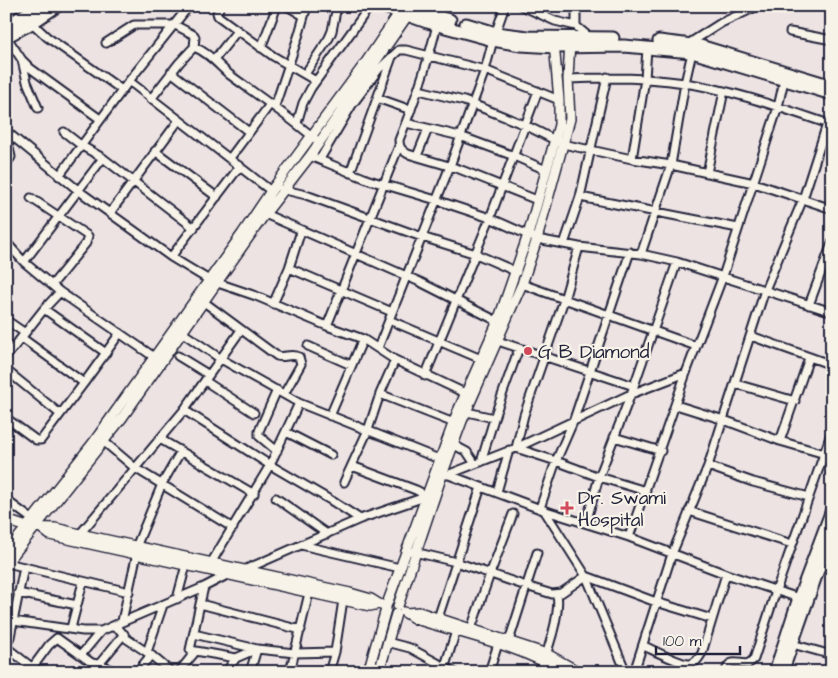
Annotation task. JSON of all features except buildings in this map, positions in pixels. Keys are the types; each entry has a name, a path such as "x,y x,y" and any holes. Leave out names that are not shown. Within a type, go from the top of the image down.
{"main road":[{"path":"6,26 39,6"},
{"path":"6,36 32,23 57,6"},
{"path":"382,6 439,16 494,36 532,47 554,42 618,38 691,47 785,76 832,94"},
{"path":"590,41 647,48 691,47"},
{"path":"785,76 832,86"},
{"path":"783,672 831,513"},
{"path":"775,672 832,532"}],"street":[{"path":"59,176 122,90 189,6"},
{"path":"220,6 217,13 218,16 237,31 261,48 316,81"},
{"path":"261,48 276,6"},
{"path":"287,6 304,16"},
{"path":"230,158 249,132 273,105 289,64 307,6"},
{"path":"305,74 329,38 338,6"},
{"path":"297,124 303,102 370,6"},
{"path":"378,348 450,166 485,70 494,36 505,6"},
{"path":"522,6 555,21 576,26 590,41"},
{"path":"576,6 576,26"},
{"path":"641,254 671,165 691,47 721,23 758,6"},
{"path":"158,359 183,333 204,302 213,282 272,189 405,10"},
{"path":"129,592 6,564 100,439 213,282 310,156 405,10"},
{"path":"327,326 371,218 382,184 399,146 399,140 419,90 439,16"},
{"path":"32,23 47,37 122,90"},
{"path":"106,43 134,25 175,24 194,35 194,47"},
{"path":"214,60 237,31"},
{"path":"790,32 832,40"},
{"path":"6,36 22,60 30,68 100,120"},
{"path":"443,461 454,444 467,412 482,359 522,284 537,239 559,142 559,100 554,42"},
{"path":"352,466 416,490 420,492 426,501 416,553 400,611 388,642 386,670 369,667 385,606 426,501 440,478 454,423 498,341 546,170 570,119 568,79 570,42"},
{"path":"194,47 214,60 255,94 273,105 319,142"},
{"path":"151,99 189,50 194,47"},
{"path":"632,159 645,79 647,48"},
{"path":"320,159 352,105 379,69 402,49 485,70 559,100"},
{"path":"350,173 392,57"},
{"path":"22,60 27,82 38,108"},
{"path":"171,72 249,132"},
{"path":"630,538 686,374 723,276 778,107 785,76"},
{"path":"568,79 607,77 685,83 724,91 829,124 803,199 765,290 724,420 708,466 672,554 644,646 634,672"},
{"path":"564,244 580,197 592,151 607,77"},
{"path":"129,81 272,189 306,195 422,237 476,254 516,272"},
{"path":"419,90 472,104 525,125 559,142 592,151 671,165 754,183 832,209"},
{"path":"425,376 476,254 538,91"},
{"path":"707,173 724,91"},
{"path":"377,98 411,110"},
{"path":"110,213 179,120"},
{"path":"406,123 460,136 546,170"},
{"path":"417,156 428,128"},
{"path":"64,132 82,146 103,158 194,228"},
{"path":"6,133 12,157 6,164"},
{"path":"6,133 79,192 171,257 213,282 256,296 327,326 363,338 395,360 470,396"},
{"path":"399,146 402,151 450,166 537,200"},
{"path":"155,151 217,197"},
{"path":"310,156 350,173 490,218 537,239 579,247 630,252 678,262 832,312"},
{"path":"24,262 103,158"},
{"path":"171,257 240,166"},
{"path":"580,197 738,228"},
{"path":"31,198 88,236 88,239 52,285"},
{"path":"265,214 407,276 502,323"},
{"path":"273,304 289,268 301,230"},
{"path":"6,242 24,262 60,292 158,359"},
{"path":"809,304 832,243"},
{"path":"497,492 564,300 579,247"},
{"path":"626,672 586,576 542,509 556,461 573,422 630,252"},
{"path":"586,523 599,477 678,262"},
{"path":"289,268 392,312"},
{"path":"522,284 696,346"},
{"path":"6,357 60,292"},
{"path":"204,302 277,356 292,355 299,357 301,360 299,369 281,392 259,432 259,436 278,451"},
{"path":"44,309 106,352"},
{"path":"6,320 84,383"},
{"path":"389,320 482,359"},
{"path":"80,534 184,410 241,330"},
{"path":"6,418 38,441 43,438 120,333"},
{"path":"183,333 221,359 299,403 443,461"},
{"path":"751,336 832,365"},
{"path":"330,416 363,338"},
{"path":"498,341 634,386"},
{"path":"308,346 351,365"},
{"path":"478,463 518,348"},
{"path":"178,356 254,413"},
{"path":"780,441 809,358"},
{"path":"344,482 368,430 380,394 395,360"},
{"path":"6,370 60,414"},
{"path":"440,478 512,449 631,394 686,374"},
{"path":"736,384 794,401"},
{"path":"380,394 454,423"},
{"path":"211,564 278,451 299,403"},
{"path":"676,405 724,420 780,441 832,456"},
{"path":"184,410 360,519"},
{"path":"467,412 494,418"},
{"path":"726,672 729,663 748,664 754,659 832,431"},
{"path":"286,432 331,455"},
{"path":"614,437 661,451"},
{"path":"100,439 135,468 233,528"},
{"path":"160,439 254,494"},
{"path":"454,444 467,452 478,463"},
{"path":"512,449 556,461 599,477 646,491"},
{"path":"122,621 137,550 162,484 182,451"},
{"path":"708,466 754,482 809,497"},
{"path":"440,478 497,492 630,538 726,574 804,599"},
{"path":"438,618 481,487"},
{"path":"276,498 327,534"},
{"path":"6,500 34,526 50,535 243,570 350,593 371,599 385,606"},
{"path":"81,655 100,632 122,621 360,519 426,501"},
{"path":"689,511 792,544"},
{"path":"472,629 490,574 513,514"},
{"path":"6,520 55,528 186,565 370,606 385,606 393,602 400,611 415,619 546,658 562,672"},
{"path":"6,553 34,526"},
{"path":"301,545 400,568"},
{"path":"406,550 456,562 526,586 557,594 586,576"},
{"path":"508,641 537,553"},
{"path":"177,599 186,565"},
{"path":"24,567 9,620 10,637 6,646 33,670 49,645 56,638 92,663 100,663 114,672"},
{"path":"644,646 682,662 691,664 697,660 702,653 726,574"},
{"path":"586,576 656,602 712,619"},
{"path":"71,628 83,582"},
{"path":"204,587 194,634 189,648 195,652 236,658"},
{"path":"18,593 77,605"},
{"path":"290,672 309,593"},
{"path":"540,672 546,658 558,604 557,594"},
{"path":"329,672 335,652 343,600"},
{"path":"200,604 301,630"},
{"path":"137,672 149,654 163,605"},
{"path":"400,611 416,612 438,618 508,641 579,672"},
{"path":"9,620 100,632"},
{"path":"112,627 119,629 127,639 171,672"},
{"path":"444,666 456,632"},
{"path":"100,663 124,634"},
{"path":"194,634 257,649 295,653 335,652"},
{"path":"388,642 410,648 454,672"},
{"path":"489,672 498,644"},
{"path":"792,644 832,655"},
{"path":"226,672 236,658 257,649"},
{"path":"250,672 257,649"},
{"path":"179,672 195,652"}],"place":[{"name":"G B Diamond","path":"528,351"},
{"name":"Dr. Swami Hospital","path":"567,508"}]}
